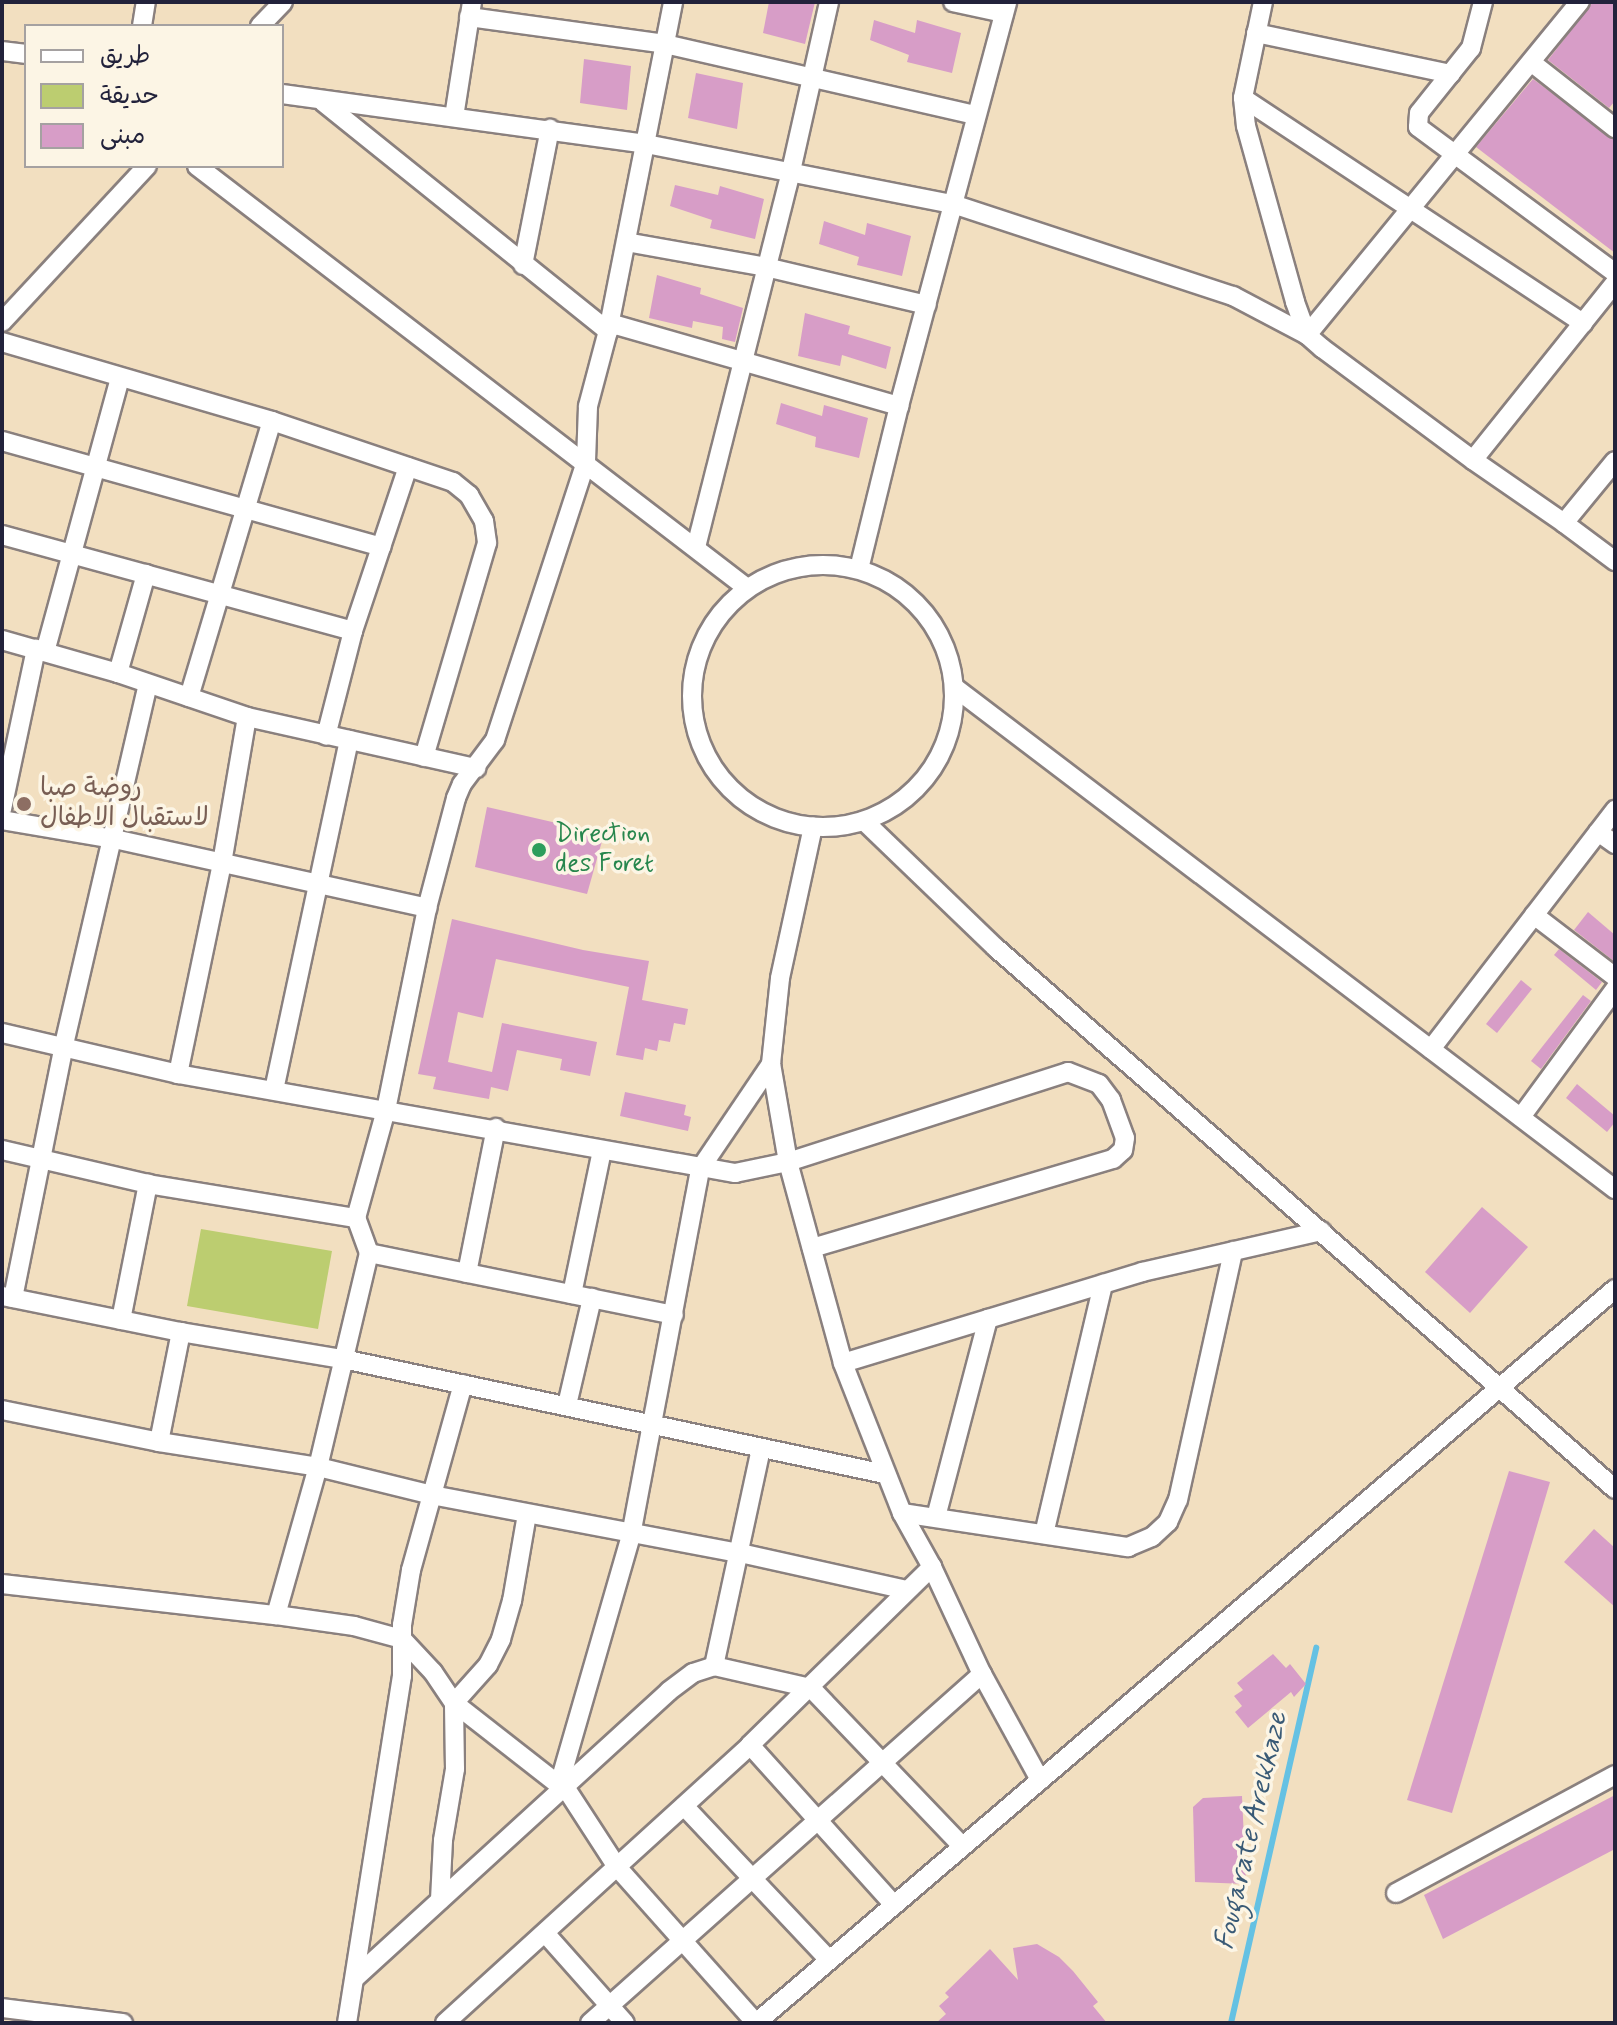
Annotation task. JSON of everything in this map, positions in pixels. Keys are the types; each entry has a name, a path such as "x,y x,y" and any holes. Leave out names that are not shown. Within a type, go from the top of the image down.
{"street":[{"path":"142,24 146,2"},
{"path":"262,24 283,2"},
{"path":"276,1615 318,1467 369,1253 356,1218 386,1110 427,908 456,798 462,784 495,740 586,461 588,406 626,242 673,2"},
{"path":"696,547 791,171 829,2"},
{"path":"859,569 899,406 1006,7 953,2"},
{"path":"1263,2 1243,98 1256,163 1307,335"},
{"path":"1483,2 1471,48 1419,113 1416,122 1421,132 1615,273"},
{"path":"1307,335 1580,2"},
{"path":"454,117 470,10 665,44 976,115"},
{"path":"1256,33 1451,74"},
{"path":"2,51 24,54"},
{"path":"1531,62 1615,128"},
{"path":"284,94 646,144 953,204 1233,296 1307,335 1473,460 1615,561"},
{"path":"1243,98 1583,323"},
{"path":"323,102 523,265 608,327 899,406"},
{"path":"523,265 550,129"},
{"path":"2,322 145,168"},
{"path":"200,168 586,461 747,588"},
{"path":"626,242 766,267 927,305"},
{"path":"1473,460 1615,283"},
{"path":"2,342 272,421 453,482 469,495 484,521 487,543 424,757"},
{"path":"2,809 41,650 120,378"},
{"path":"189,697 272,421"},
{"path":"2,441 381,547"},
{"path":"1564,523 1615,461"},
{"path":"326,736 353,631 408,467"},
{"path":"2,535 353,631"},
{"path":"820,564 859,569 896,586 925,613 945,648 954,687 952,721 940,754 921,783 895,806 864,821 813,827 774,818 739,798 712,768 695,731 691,691 698,652 718,616 747,588 782,571 820,564"},
{"path":"118,673 146,574"},
{"path":"2,640 118,673 247,717 476,768"},
{"path":"148,685 8,1297 181,1332 343,1359 885,1474"},
{"path":"954,687 1615,1189"},
{"path":"178,1074 222,863 247,717"},
{"path":"274,1090 321,883 349,740"},
{"path":"1431,1049 1615,810"},
{"path":"2,820 114,839 427,908"},
{"path":"864,821 996,948 1615,1489"},
{"path":"813,827 780,978 771,1064 788,1162 843,1363 885,1474 982,1674 1040,1780"},
{"path":"1598,832 1615,844"},
{"path":"1534,915 1615,977"},
{"path":"1521,1117 1615,989"},
{"path":"2,1033 178,1074 496,1128 602,1151 735,1173 788,1162 1068,1072 1099,1084 1111,1100 1125,1138 1123,1150 1113,1159 812,1248"},
{"path":"562,1786 631,1535 700,1169 771,1064"},
{"path":"467,1273 496,1128"},
{"path":"2,1150 148,1184 356,1218"},
{"path":"572,1294 602,1151"},
{"path":"121,1320 148,1184"},
{"path":"843,1363 1103,1284 1321,1231"},
{"path":"902,1513 1128,1547 1152,1537 1168,1522 1178,1500 1233,1251"},
{"path":"369,1253 674,1315"},
{"path":"1044,1534 1103,1284"},
{"path":"2,1584 276,1615 354,1626 402,1639 433,1672 454,1703 562,1786 617,1867 756,2023 1615,1289"},
{"path":"567,1405 592,1298"},
{"path":"936,1517 988,1319"},
{"path":"159,1442 181,1332"},
{"path":"347,2023 402,1676 402,1639 411,1570 463,1384"},
{"path":"2,1410 159,1442 318,1467 432,1495 631,1535 740,1553 907,1590"},
{"path":"714,1666 761,1448"},
{"path":"440,1900 443,1840 455,1769 454,1703 488,1665 501,1639 512,1601 527,1514"},
{"path":"445,2023 811,1688 932,1567"},
{"path":"355,1978 669,1691 693,1673 714,1666 811,1688 962,1846"},
{"path":"590,2023 982,1674"},
{"path":"750,1745 894,1905"},
{"path":"1396,1893 1615,1775"},
{"path":"684,1806 829,1960"},
{"path":"545,1933 625,2023"},
{"path":"2,2008 63,2019 123,2023"}],"green space":[{"path":"201,1229 332,1251 318,1329 187,1306"}],"building":[{"path":"769,2 815,2 805,44 763,33"},
{"path":"1593,2 1615,2 1615,101 1609,108 1548,60"},
{"path":"874,20 915,33 917,20 961,33 952,73 907,62 909,55 870,40"},
{"path":"584,59 631,66 627,110 580,103"},
{"path":"696,73 743,83 737,129 688,118"},
{"path":"1533,79 1615,140 1615,253 1476,147"},
{"path":"675,185 718,195 720,186 764,199 755,239 710,228 712,220 670,206"},
{"path":"824,221 865,235 867,223 911,236 902,276 857,265 859,257 819,244"},
{"path":"657,275 701,288 700,294 743,308 735,342 722,339 723,327 693,321 692,328 649,318"},
{"path":"805,313 850,326 848,334 891,347 886,369 842,355 840,366 798,356"},
{"path":"781,403 822,416 824,405 868,418 859,458 815,447 816,437 776,424"},
{"name":"Direction des Foret","path":"487,807 604,834 587,894 475,867"},
{"path":"1588,912 1615,935 1615,962 1574,930"},
{"path":"452,919 583,950 649,961 642,1000 688,1009 685,1025 674,1023 670,1042 659,1040 657,1051 645,1048 643,1060 616,1055 629,987 496,959 483,1018 458,1012 448,1062 492,1072 502,1023 597,1042 590,1076 560,1070 562,1059 517,1050 508,1091 491,1087 489,1099 433,1089 436,1077 418,1074"},
{"path":"1559,949 1602,982 1596,990 1554,955"},
{"path":"1521,980 1532,989 1497,1033 1486,1024"},
{"path":"1583,995 1591,1001 1541,1069 1531,1061"},
{"path":"1577,1084 1615,1116 1615,1122 1607,1132 1566,1098"},
{"path":"625,1092 686,1105 684,1115 691,1117 688,1131 620,1116"},
{"path":"1482,1207 1528,1247 1470,1313 1425,1272"},
{"path":"1509,1471 1550,1482 1452,1813 1407,1800"},
{"path":"1594,1529 1615,1548 1615,1607 1564,1562"},
{"path":"1273,1654 1286,1668 1290,1664 1306,1684 1294,1697 1291,1692 1248,1728 1235,1712 1242,1706 1234,1696 1243,1690 1237,1683"},
{"path":"1615,1795 1615,1849 1443,1939 1424,1895"},
{"path":"1242,1796 1246,1884 1195,1882 1193,1807 1203,1798"},
{"path":"1037,1944 1059,1957 1073,1971 1098,2002 1093,2006 1107,2023 936,2023 946,2014 939,2006 949,1997 945,1993 990,1949 1018,1980 1013,1948"}],"waterway":[{"name":"Fougarate Arekkaze","path":"1231,2023 1316,1648"}],"place":[{"name":"روضة صبا لاستقبال الاطفال","path":"24,804"},
{"name":"Direction des Foret","path":"539,850"}]}
